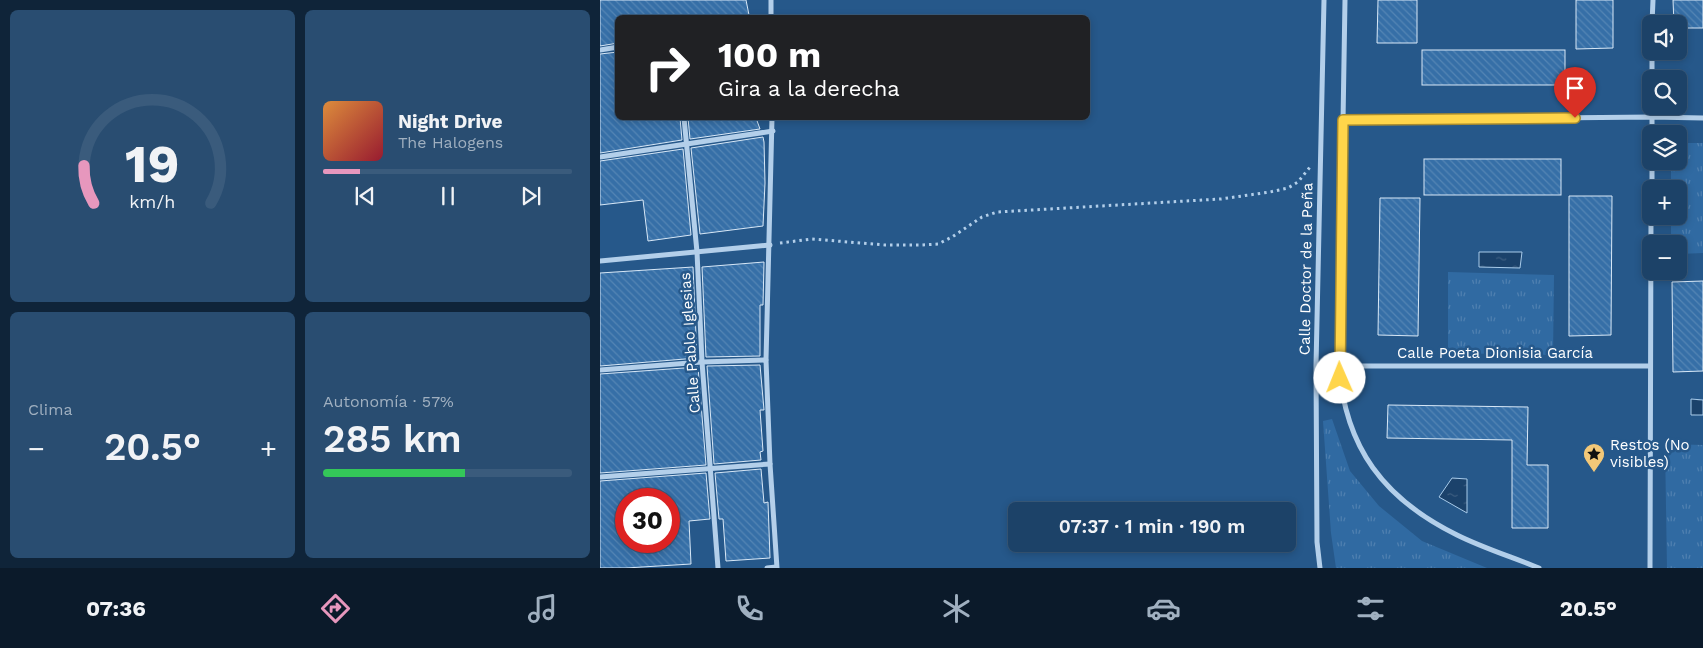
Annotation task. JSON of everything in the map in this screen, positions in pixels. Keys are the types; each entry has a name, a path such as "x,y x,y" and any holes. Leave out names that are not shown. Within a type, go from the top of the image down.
{"street":[{"path":"770,15 771,0"},
{"name":"Calle Doctor de la Peña","path":"1320,568 1317,542 1316,366 1324,0"},
{"path":"1345,0 1339,366 1341,390 1349,422 1358,444 1371,467 1409,505 1431,521 1458,536 1539,568"},
{"path":"1652,15 1653,0"},
{"path":"600,50 615,48"},
{"path":"1652,117 1652,125"},
{"path":"1343,120 1703,118"},
{"name":"Calle Pablo Iglesias","path":"684,120 697,252 702,362 718,568"},
{"path":"767,568 777,568 766,360 772,120"},
{"path":"600,157 773,131"},
{"path":"1650,568 1651,225"},
{"path":"600,260 770,245"},
{"path":"600,370 702,362 766,360"},
{"name":"Calle Poeta Dionisia García","path":"1339,366 1650,366"},
{"path":"600,476 770,464"}],"path":[{"path":"770,245 812,239 885,245 938,244 982,217 998,212 1221,198 1270,192 1288,188 1298,182 1320,157"}],"green space":[{"path":"1687,143 1703,143 1703,253 1687,254 1687,235 1671,235 1671,225 1687,225 1687,180 1671,180 1671,170 1687,170"},
{"path":"1448,272 1554,275 1553,355 1448,353"},
{"path":"1332,419 1350,471 1379,506 1422,541 1487,568 1336,568 1331,533 1323,421"},
{"path":"1665,444 1703,445 1703,568 1667,568"}],"water":[{"path":"1479,252 1522,252 1520,268 1479,267"},
{"path":"1691,399 1703,400 1703,415 1691,415"},
{"path":"1452,478 1467,479 1467,513 1439,497"}],"building":[{"path":"600,0 746,0 749,15 615,15 615,44 600,46"},
{"path":"1378,0 1417,0 1417,43 1377,43"},
{"path":"1576,0 1613,0 1613,48 1576,49"},
{"path":"1673,0 1703,0 1703,28 1687,28 1687,15 1674,15"},
{"path":"1422,50 1565,50 1565,85 1422,85"},
{"path":"615,52 615,120 680,120 682,140 600,153 600,54"},
{"path":"688,120 757,120 760,129 690,139"},
{"path":"763,137 765,183 763,226 700,234 691,148"},
{"path":"683,149 691,235 648,241 643,200 600,205 600,161"},
{"path":"1424,159 1561,159 1561,195 1424,195"},
{"path":"1569,196 1612,196 1611,335 1569,336"},
{"path":"1380,198 1420,198 1418,336 1378,335"},
{"path":"764,262 763,305 760,305 760,356 706,357 702,267"},
{"path":"693,267 697,358 600,366 600,273"},
{"path":"1703,281 1703,371 1673,372 1672,282"},
{"path":"760,365 764,410 760,410 763,451 760,452 761,460 714,464 707,366"},
{"path":"698,367 706,465 600,473 600,374"},
{"path":"1388,405 1528,407 1527,465 1548,465 1548,528 1512,528 1512,440 1387,438"},
{"path":"761,469 764,503 768,502 770,558 726,561 723,519 719,519 715,473"},
{"path":"706,473 710,519 689,521 691,564 600,568 600,481"}],"place":[{"name":"Restos (No visibles)","path":"1594,473"}],"route":[{"path":"1340,378 1343,120 1575,118"}]}
